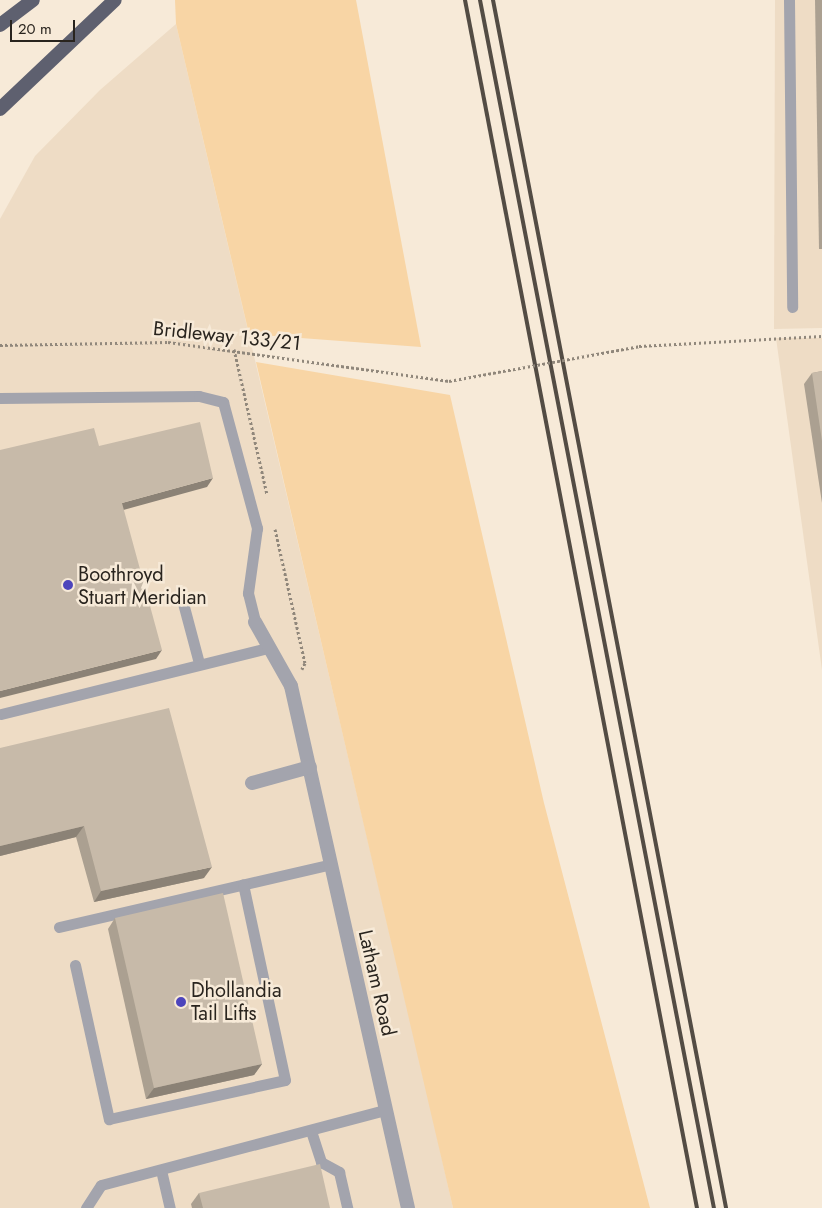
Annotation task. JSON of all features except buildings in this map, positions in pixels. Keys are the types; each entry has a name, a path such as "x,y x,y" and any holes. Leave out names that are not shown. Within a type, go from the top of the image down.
{"highway":[{"path":"0,25 33,0"},
{"path":"0,109 115,0"}],"street":[{"name":"Latham Road","path":"255,622 267,648 291,686 408,1208"},
{"path":"252,784 310,767"}],"lane":[{"path":"789,0 792,307"},
{"path":"0,398 199,396 223,402 257,528 248,593 255,622"},
{"path":"184,603 199,663"},
{"path":"0,714 199,663 267,648"},
{"path":"59,926 331,864"},
{"path":"75,966 109,1119 285,1080 243,884"},
{"path":"86,1208 101,1184 311,1131 385,1110"},
{"path":"311,1131 321,1162 339,1172 348,1208"},
{"path":"161,1170 170,1208"}],"path":[{"name":"Bridleway 133/21","path":"0,346 168,342 449,381 639,346 822,336"}],"shaded area":[{"path":"175,0 356,0 421,347 249,334 176,24"},
{"path":"775,0 822,0 822,328 774,329"},
{"path":"176,24 453,1208 0,1208 0,219 35,156 100,90"},
{"path":"776,338 822,338 822,670"},
{"path":"256,362 450,395 544,803 650,1208 453,1208"}],"railway":[{"path":"465,0 697,1208"},
{"path":"480,0 714,1208"},
{"path":"493,0 726,1208"}],"place":[{"name":"Boothroyd Stuart Meridian","path":"68,585"},
{"name":"Dhollandia Tail Lifts","path":"181,1002"}]}
